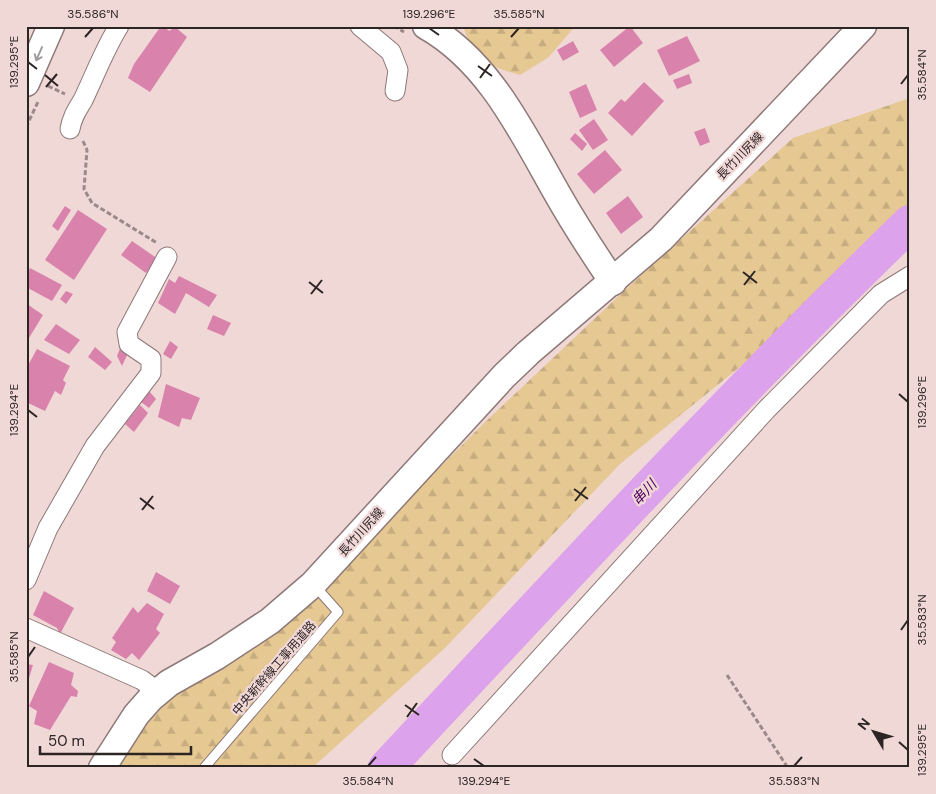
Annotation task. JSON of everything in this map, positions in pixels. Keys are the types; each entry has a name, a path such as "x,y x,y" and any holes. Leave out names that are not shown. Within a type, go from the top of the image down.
{"main road":[{"path":"26,82 51,26"},
{"name":"長竹川尻線","path":"102,768 136,716 158,692 270,621 313,584 504,376 661,239 863,26"},
{"path":"419,31 449,41 496,91 613,282"}],"street":[{"path":"70,129 72,117 82,101 107,44 119,26"},
{"path":"360,26 391,52 398,70 395,91"},
{"path":"26,580 48,528 95,446 151,373 151,359 129,344 128,332 168,257"},
{"path":"452,755 766,409 881,294 910,276"},
{"path":"26,628 142,680 158,692"}],"lane":[{"name":"中央新幹線工事用道路","path":"204,768 338,612 313,584"}],"path":[{"path":"394,26 419,31"},
{"path":"56,90 66,94"},
{"path":"70,129 81,137 87,150 84,189 92,203 161,246 168,257"},
{"path":"727,675 788,768"}],"green space":[{"path":"463,26 575,26 549,57 520,75 484,60 472,46"},
{"path":"910,98 910,241 845,282 620,464 446,647 312,768 115,768 159,702 293,615 482,425 625,290 793,138"}],"building":[{"path":"161,26 170,31 174,26 187,37 150,92 128,78 134,64"},
{"path":"630,26 643,43 614,67 600,50"},
{"path":"687,36 700,61 669,76 657,50"},
{"path":"573,41 579,52 563,61 557,50"},
{"path":"689,74 692,83 677,89 673,80"},
{"path":"644,82 664,101 632,136 608,113 621,99 625,102"},
{"path":"586,84 597,110 580,118 569,92"},
{"path":"594,119 608,140 593,150 579,130"},
{"path":"705,128 710,142 700,146 694,132"},
{"path":"575,133 587,144 582,151 570,139"},
{"path":"605,150 622,170 594,194 577,174"},
{"path":"628,196 643,217 621,234 606,213"},
{"path":"65,206 71,210 58,231 52,226"},
{"path":"78,210 107,229 74,280 45,260"},
{"path":"132,241 158,259 146,273 121,255"},
{"path":"30,268 62,285 52,301 26,287 26,277"},
{"path":"179,276 217,295 209,307 186,293 175,314 158,303 169,279 175,283"},
{"path":"66,291 73,294 66,304 60,299"},
{"path":"27,304 43,315 26,343 26,306"},
{"path":"213,315 231,323 224,336 207,329"},
{"path":"56,324 80,340 69,354 44,340"},
{"path":"170,341 178,347 171,359 163,354"},
{"path":"121,346 129,351 122,366 117,356"},
{"path":"95,347 112,362 105,370 88,357"},
{"path":"37,349 70,366 63,380 66,383 61,395 55,391 45,411 26,402 26,369"},
{"path":"166,384 200,398 191,420 182,418 179,427 158,417"},
{"path":"149,391 156,399 149,408 141,402"},
{"path":"140,405 148,413 134,432 125,424"},
{"path":"156,572 180,586 170,604 147,591"},
{"path":"44,591 74,608 60,634 57,628 33,615"},
{"path":"147,603 164,614 156,629 160,633 139,660 132,653 126,659 111,650 116,642 112,638 133,607 138,613"},
{"path":"49,662 74,673 71,685 78,691 77,697 71,696 50,730 34,724 37,711 29,706"},
{"path":"26,664 33,665 27,685 26,685"}],"waterway":[{"name":"串川","path":"386,768 710,424 910,223"}]}
